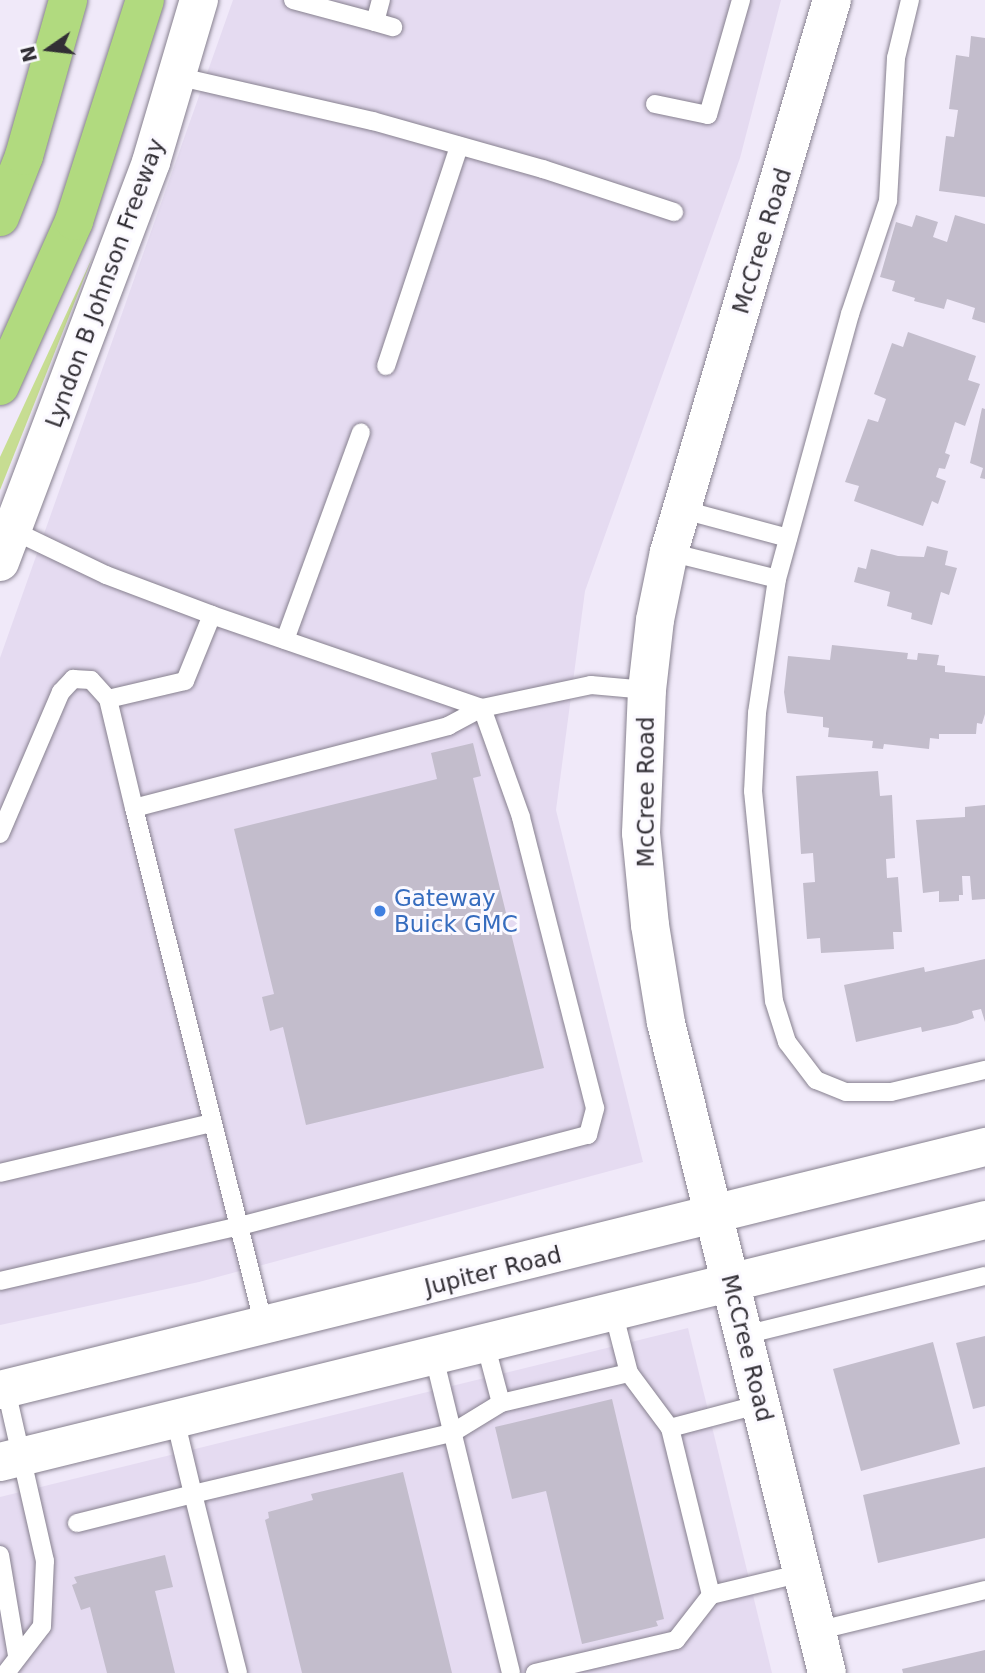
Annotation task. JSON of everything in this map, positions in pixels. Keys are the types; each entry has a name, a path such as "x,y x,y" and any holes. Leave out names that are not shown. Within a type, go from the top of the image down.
{"highway":[{"path":"0,217 23,156 68,0"},
{"path":"0,386 74,221 145,0"}],"main road":[{"name":"Lyndon B Johnson Freeway","path":"7,547 150,162 199,0"},
{"name":"McCree Road","path":"827,1673 666,1023 650,925 641,833 647,690 655,620 669,552 832,0"},
{"name":"Jupiter Road","path":"2,1382 24,1362 103,1366 714,1217 985,1147"},
{"path":"11,1459 985,1220"}],"lane":[{"path":"293,0 393,27"},
{"path":"375,22 381,0"},
{"path":"655,104 708,115 741,0"},
{"path":"910,0 896,58 888,201 850,314 778,579 757,713 753,792 774,1001 788,1042 816,1080 846,1092 891,1092 985,1070"},
{"path":"176,76 373,121 674,212"},
{"path":"386,366 459,146"},
{"path":"285,640 361,432"},
{"path":"680,509 788,538"},
{"path":"7,547 106,575 212,615 482,708"},
{"path":"669,552 778,579"},
{"path":"108,699 185,681 212,615"},
{"path":"0,834 61,692 73,679 91,680 108,699 264,1326"},
{"path":"134,808 448,726 482,708 591,685 647,690"},
{"path":"0,1281 240,1226 588,1135 595,1108 521,817 482,708"},
{"path":"0,1173 212,1123"},
{"path":"744,1335 985,1276"},
{"path":"613,1311 629,1373 670,1428 711,1595"},
{"path":"485,1343 501,1403"},
{"path":"434,1357 511,1673"},
{"path":"77,1523 452,1433 501,1403 629,1373"},
{"path":"2,1382 11,1459 46,1561 42,1626 6,1673"},
{"path":"670,1428 761,1404"},
{"path":"175,1419 238,1673"},
{"path":"0,1556 17,1656"},
{"path":"535,1673 676,1640 711,1595 802,1573"},
{"path":"816,1631 985,1590"}],"shaded area":[{"path":"233,0 781,0 740,158 585,591 556,810 643,1162 199,1282 0,1325 0,658"},
{"path":"688,1328 772,1673 0,1673 0,1497"}],"green space":[{"path":"93,256 0,490 0,457"}],"building":[{"path":"971,36 985,38 985,197 939,191 946,136 954,137 958,110 949,109 956,55 969,57"},
{"path":"916,215 938,222 933,237 947,242 955,215 985,224 985,323 972,319 975,308 947,299 944,309 914,301 915,298 892,291 895,281 880,277 896,222 912,227"},
{"path":"908,332 976,356 968,380 980,384 965,426 955,422 945,453 950,455 945,469 939,468 936,477 946,481 938,504 932,501 923,526 854,501 859,486 845,482 868,419 878,422 886,399 874,394 892,343 903,347"},
{"path":"982,408 985,409 985,479 980,478 983,468 970,463"},
{"path":"927,546 948,551 945,565 957,568 949,595 941,592 932,625 911,619 912,613 887,606 890,592 854,582 858,567 866,569 871,549 898,556 924,557"},
{"path":"832,645 908,653 907,659 917,660 918,653 939,655 937,665 945,666 945,672 985,676 985,714 982,724 977,723 976,734 939,734 939,739 930,738 929,749 884,744 883,749 872,748 873,741 828,737 829,728 823,727 823,717 787,713 784,692 788,656 830,660"},
{"name":"Gateway Buick GMC","path":"473,743 481,776 473,778 544,1068 306,1125 283,1027 270,1031 262,997 274,994 234,829 437,779 431,753"},
{"path":"878,771 880,796 892,795 895,858 886,859 887,878 898,877 902,932 893,932 894,949 821,953 820,938 807,939 803,883 815,882 813,853 801,854 796,776"},
{"path":"985,805 985,899 972,900 970,876 962,876 963,895 959,895 959,901 939,902 939,891 923,893 916,820 965,817 965,807"},
{"path":"985,959 985,1022 981,1009 972,1011 974,1018 957,1024 922,1032 921,1027 856,1042 844,985 924,967 925,972"},
{"path":"985,1336 985,1406 973,1409 956,1343"},
{"path":"933,1342 960,1444 861,1471 833,1369"},
{"path":"612,1399 664,1619 656,1621 658,1626 582,1644 546,1491 512,1499 495,1427"},
{"path":"985,1467 985,1538 878,1563 863,1495"},
{"path":"403,1472 452,1673 302,1673 265,1520 269,1518 268,1512 313,1500 311,1494"},
{"path":"165,1555 173,1587 155,1591 175,1673 107,1673 90,1607 81,1610 72,1585 77,1583 74,1577"},
{"path":"985,1650 985,1673 903,1673 902,1669"}],"place":[{"name":"Gateway Buick GMC","path":"380,911"}]}
